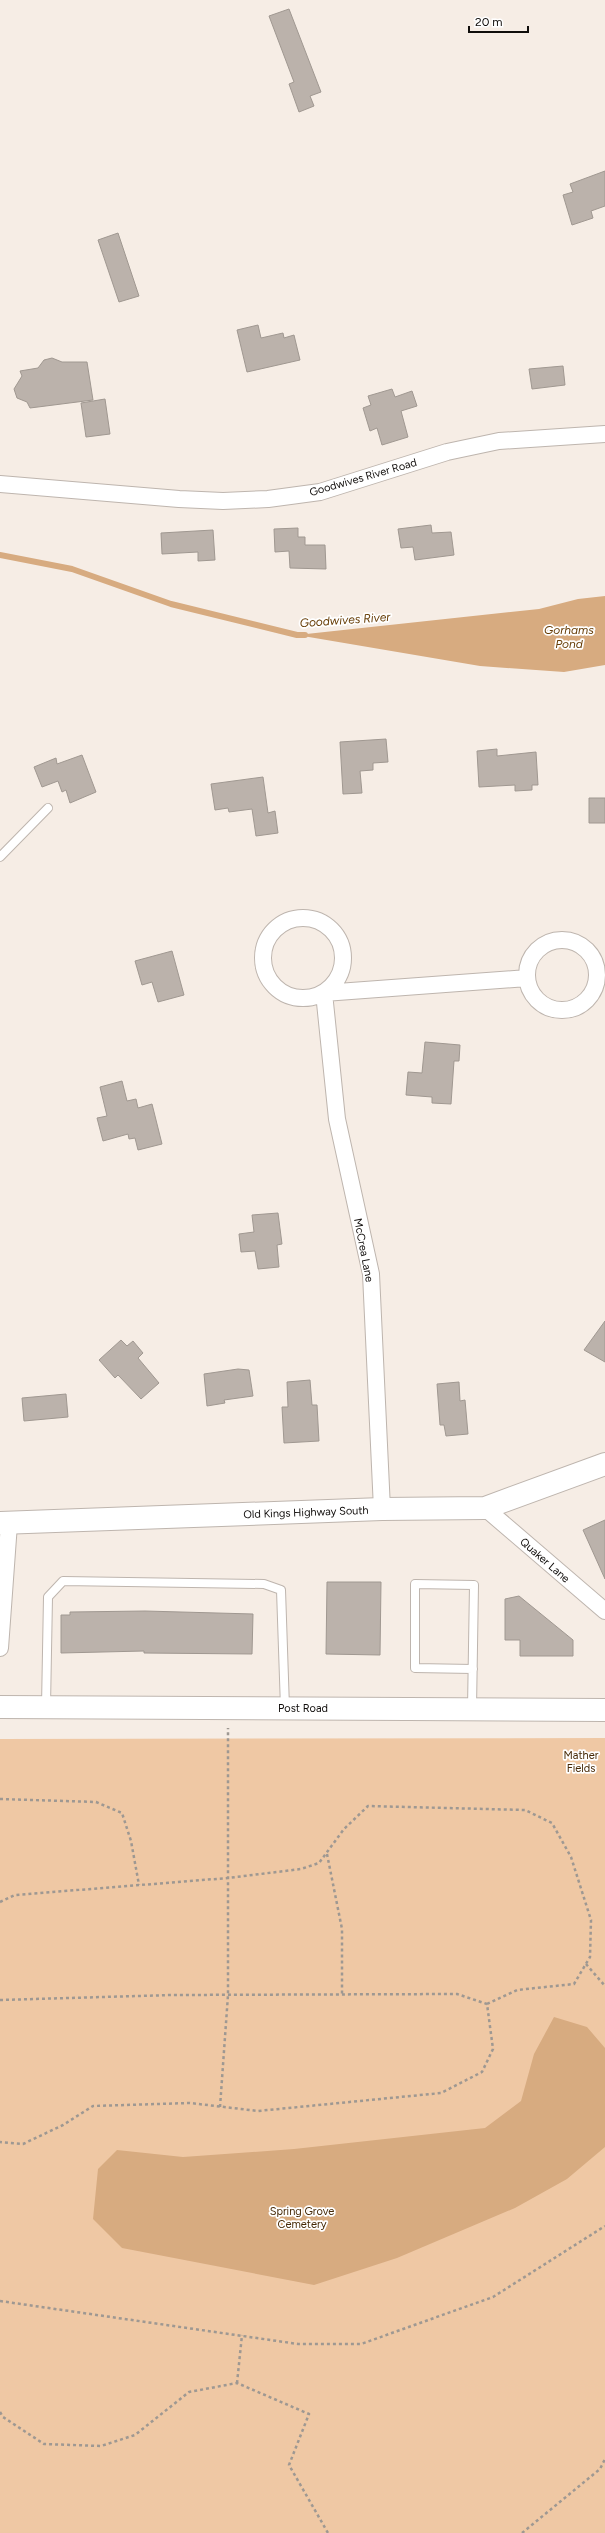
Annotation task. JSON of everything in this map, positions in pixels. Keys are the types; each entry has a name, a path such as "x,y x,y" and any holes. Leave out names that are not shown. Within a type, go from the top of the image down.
{"main road":[{"name":"Old Kings Highway South","path":"4,1523 382,1509 486,1508 605,1464"},
{"name":"Post Road","path":"0,1707 605,1710"}],"street":[{"name":"Goodwives River Road","path":"0,484 179,499 223,501 268,499 320,492 447,452 499,441 605,434"},
{"path":"324,993 336,982 343,968 343,952 335,933 327,926 313,919 297,918 282,923 271,934 264,948 263,964 268,979 279,991 294,998 309,998 324,993 527,978"},
{"path":"558,940 572,941 584,948 593,958 597,972 595,985 589,997 578,1006 565,1010 552,1009 539,1002 531,992 527,978 528,965 534,953 545,944 558,940"},
{"name":"McCrea Lane","path":"324,993 337,1119 371,1274 382,1509"},
{"name":"Quaker Lane","path":"486,1508 605,1611"},
{"path":"0,1648 4,1523"}],"lane":[{"path":"0,857 48,808"},
{"path":"46,1707 48,1597 63,1581 264,1584 281,1590 285,1708"},
{"path":"472,1709 473,1669 474,1585 415,1584 415,1668 473,1669"}],"path":[{"path":"220,2107 228,1995 228,1707"},
{"path":"0,1799 96,1802 122,1813 131,1841 139,1885"},
{"path":"0,1902 15,1895 228,1878 301,1869 319,1863 344,1829 368,1806 525,1810 552,1823 571,1858 591,1920 590,1957 574,1984 517,1990 487,2004 457,1994 228,1995 0,2000"},
{"path":"327,1854 342,1929 342,1994"},
{"path":"586,1964 605,1986"},
{"path":"0,2142 23,2144 63,2125 93,2106 190,2103 258,2111 441,2093 482,2072 493,2049 487,2004"},
{"path":"0,2301 298,2344 361,2344 493,2297 605,2226"},
{"path":"237,2383 242,2335"},
{"path":"0,2412 3,2417 44,2444 101,2446 135,2435 189,2392 237,2383 309,2414 289,2465 328,2533"},
{"path":"522,2533 600,2469 605,2459"}],"green space":[{"name":"Spring Grove Cemetery","path":"605,1738 605,2533 0,2533 0,1739"}],"water":[{"name":"Gorhams Pond","path":"605,596 605,665 564,672 480,666 297,635 539,609 578,599"},
{"path":"554,2017 587,2027 605,2048 605,2147 567,2179 515,2208 397,2258 314,2285 122,2248 93,2219 98,2169 117,2150 183,2157 294,2149 485,2128 521,2101 534,2054"}],"building":[{"path":"289,9 321,92 310,96 314,106 299,112 289,84 294,82 269,16"},
{"path":"605,171 605,206 591,211 593,218 572,225 563,195 573,192 570,184"},
{"path":"118,233 139,296 119,302 98,240"},
{"path":"258,325 261,338 283,333 284,338 294,335 300,360 247,372 237,330"},
{"path":"52,358 62,362 87,362 93,400 30,408 27,402 17,398 14,389 22,376 20,371 38,368 44,360"},
{"path":"563,366 565,385 532,389 529,369"},
{"path":"392,389 395,397 412,391 417,406 401,411 408,437 382,445 377,428 370,431 363,408 371,405 368,396"},
{"path":"105,399 110,434 86,437 81,403"},
{"path":"431,525 432,533 451,532 454,555 415,560 413,547 401,548 398,529"},
{"path":"298,528 298,537 305,537 305,545 325,545 326,569 290,568 289,551 275,552 274,529"},
{"path":"213,530 215,560 198,561 198,552 162,554 161,533"},
{"path":"386,739 388,762 373,763 373,770 360,771 362,793 343,794 340,742"},
{"path":"497,749 497,756 536,752 538,785 532,785 532,790 515,791 515,785 479,787 477,751"},
{"path":"82,755 96,792 70,803 66,790 62,792 58,781 42,787 34,767 56,758 57,764"},
{"path":"263,777 268,813 275,811 278,833 256,836 252,809 229,812 228,808 215,810 211,784"},
{"path":"589,798 605,798 605,823 589,823"},
{"path":"172,951 184,995 158,1002 152,982 142,985 135,961"},
{"path":"425,1042 460,1045 459,1061 454,1061 451,1104 432,1103 432,1097 406,1095 408,1072 422,1073"},
{"path":"122,1081 127,1101 136,1099 138,1108 152,1104 162,1144 138,1150 135,1138 129,1139 128,1134 103,1141 97,1118 107,1116 100,1087"},
{"path":"278,1213 282,1244 277,1245 279,1267 258,1269 255,1251 241,1252 239,1234 254,1232 252,1215"},
{"path":"605,1321 605,1362 584,1350"},
{"path":"121,1340 127,1346 133,1341 143,1353 138,1358 159,1383 141,1399 118,1375 115,1378 99,1360"},
{"path":"238,1369 249,1370 253,1396 224,1400 225,1403 207,1406 204,1374"},
{"path":"310,1380 312,1405 317,1405 319,1441 284,1443 282,1407 288,1407 287,1382"},
{"path":"459,1382 460,1401 465,1400 468,1434 446,1436 444,1425 440,1425 437,1384"},
{"path":"66,1394 68,1417 24,1421 22,1398"},
{"path":"605,1520 605,1579 583,1530"},
{"path":"327,1582 381,1582 380,1655 326,1654"},
{"path":"519,1596 573,1640 573,1656 520,1656 520,1640 505,1640 505,1599"},
{"path":"145,1611 253,1614 252,1654 144,1653 144,1651 61,1653 61,1615 70,1615 70,1612"}],"waterway":[{"name":"Goodwives River","path":"0,555 72,569 171,604 297,635 305,635"}],"park label":[{"name":"Mather Fields","path":"581,1761"}]}
